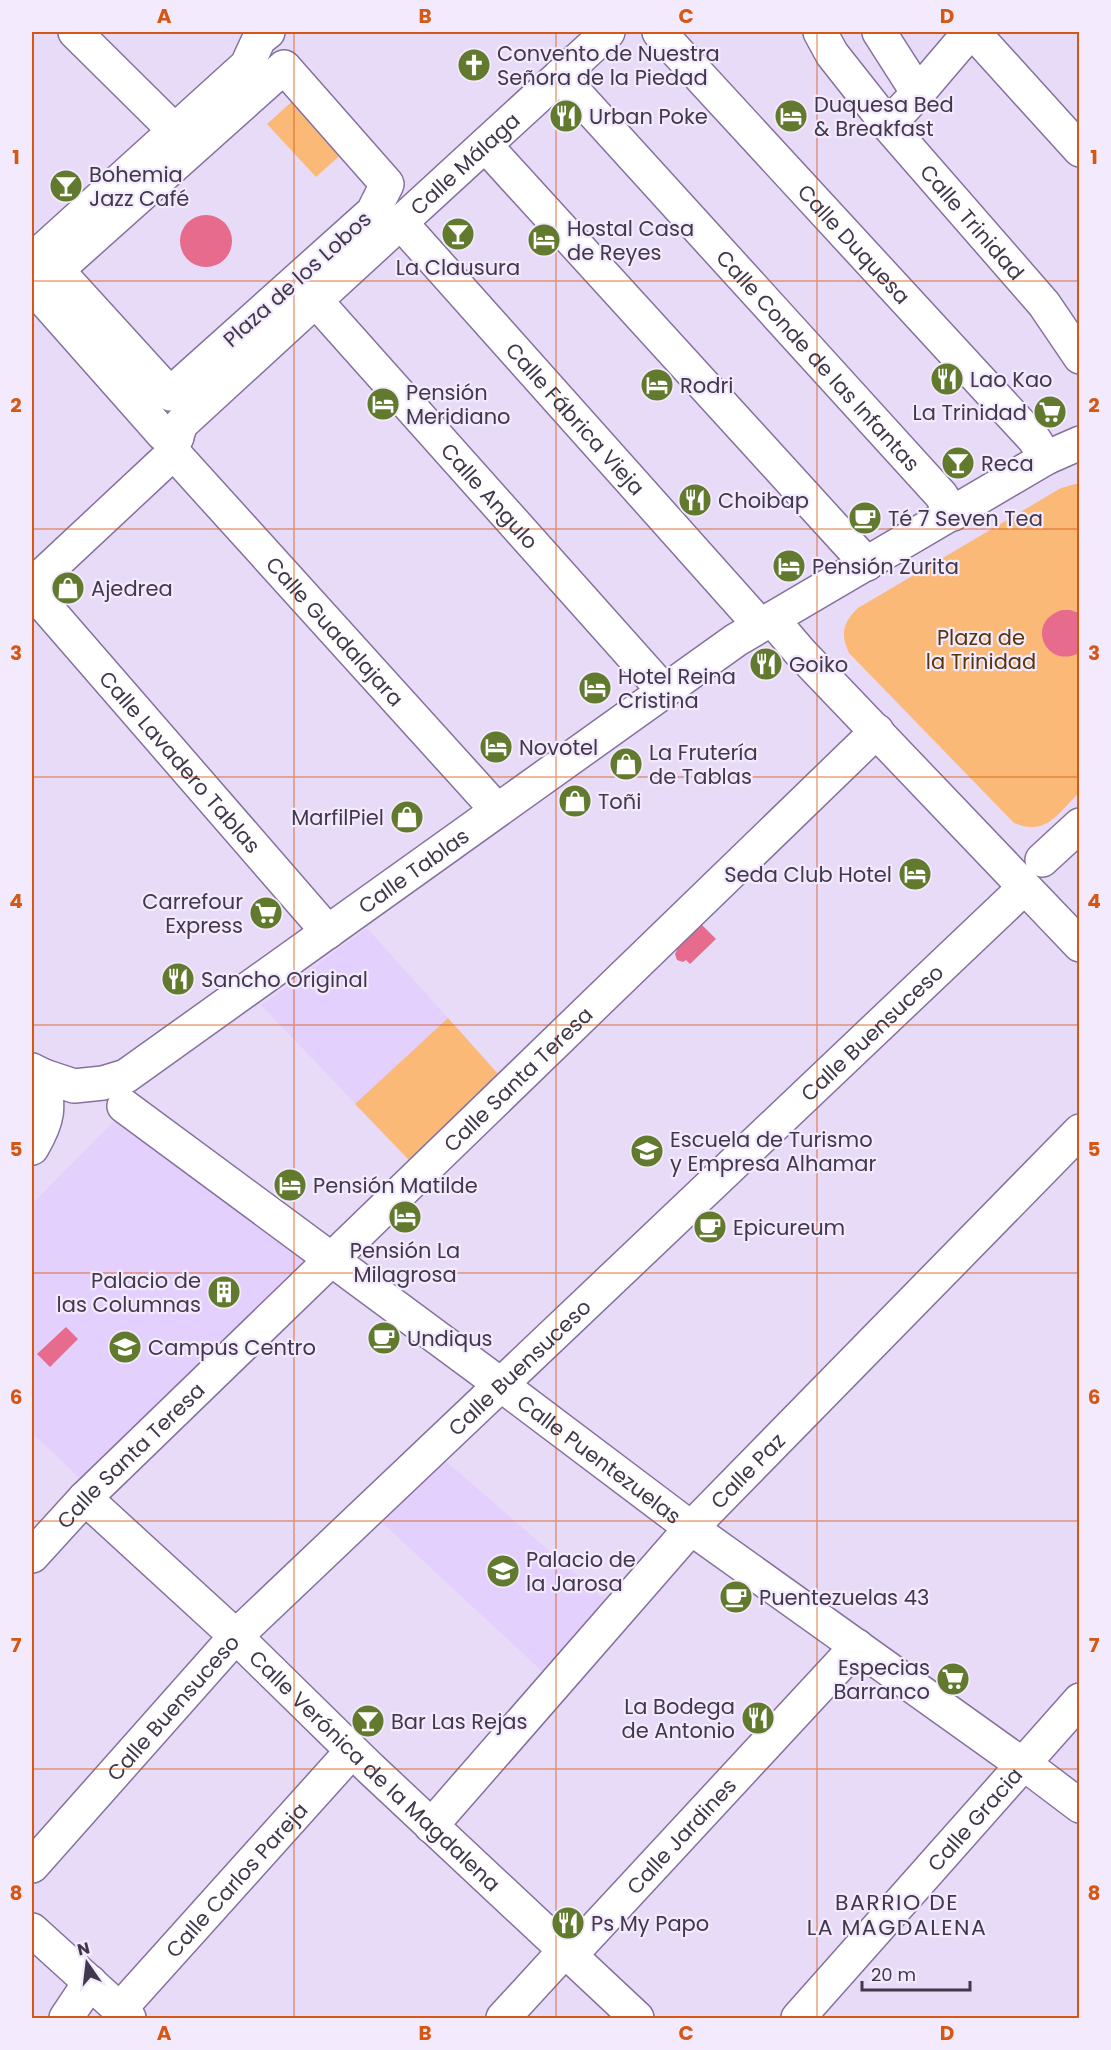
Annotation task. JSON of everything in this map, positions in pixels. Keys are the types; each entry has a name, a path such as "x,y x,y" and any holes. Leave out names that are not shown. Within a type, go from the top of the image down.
{"street":[{"path":"75,32 175,131"},
{"name":"Calle Málaga","path":"401,222 608,32"},
{"name":"Calle Duquesa","path":"659,32 1034,439 1046,458"},
{"name":"Calle Trinidad","path":"820,32 832,54 888,125 1044,304 1080,357"},
{"path":"879,32 918,93"},
{"path":"888,125 971,32 1080,150"},
{"path":"175,444 163,434 40,272 175,131 247,65 263,35"},
{"name":"Plaza de los Lobos","path":"284,67 387,184 373,212 170,394 40,272 284,67"},
{"name":"Calle Conde de las Infantas","path":"560,76 933,486 952,514"},
{"path":"485,145 867,564"},
{"name":"Plaza de los Lobos","path":"32,585 170,456 181,424 401,222"},
{"name":"Calle Fábrica Vieja","path":"401,222 761,617"},
{"name":"Calle Angulo","path":"316,301 664,691"},
{"path":"1080,443 1046,458 867,564 761,617 800,652 877,731 1080,945"},
{"name":"Calle Guadalajara","path":"175,444 497,810"},
{"name":"Calle Lavadero Tablas","path":"32,591 328,932"},
{"name":"Calle Tablas","path":"38,1073 74,1086 103,1083 126,1077 736,640 761,617"},
{"name":"Calle Santa Teresa","path":"32,1556 85,1498 877,731"},
{"path":"1042,860 1080,825"},
{"name":"Calle Buensuceso","path":"32,1866 236,1636 1024,888"},
{"path":"32,1148 44,1128 48,1105 38,1073"},
{"name":"Calle Puentezuelas","path":"124,1106 691,1528 1080,1806"},
{"name":"Calle Paz","path":"431,1826 691,1528 1080,1131"},
{"name":"Calle Verónica de la Magdalena","path":"85,1498 236,1636 352,1751 637,2019"},
{"name":"Calle Jardines","path":"503,2019 559,1957 577,1948 857,1646"},
{"name":"Calle Gracia","path":"798,2019 1080,1700"},
{"path":"1080,1715 1041,1761 1075,1784 1080,1777"},
{"name":"Calle Carlos Pareja","path":"124,2014 352,1751"},
{"path":"32,1930 124,2014"},
{"path":"66,2019 90,1982"}],"shaded area":[{"path":"201,215 211,215 225,222 232,241 225,260 211,267 201,267 191,263 184,256 180,246 180,236 184,226 191,219"},
{"path":"1062,610 1079,613 1079,653 1067,657 1049,650 1042,633 1044,624 1050,616"},
{"path":"699,922 716,939 690,964 686,960 683,962 677,960 675,954 677,950 674,946"},
{"path":"367,928 499,1075 410,1161 261,1005"},
{"name":"Campus Centro","path":"118,1117 304,1261 84,1482 32,1433 32,1204"},
{"path":"66,1327 78,1339 50,1367 37,1354"},
{"name":"Palacio de la Jarosa","path":"440,1456 608,1602 546,1675 376,1517"}],"green space":[{"path":"298,96 346,150 316,177 267,124"},
{"name":"Plaza de la Trinidad","path":"1079,483 1079,793 1051,821 1035,827 1025,827 1014,823 849,653 844,640 844,629 849,618 858,608 1061,488"},
{"path":"448,1018 499,1075 410,1161 355,1104"}],"place":[{"name":"Convento de Nuestra Señora de la Piedad","path":"474,65"},
{"name":"Urban Poke","path":"566,116"},
{"name":"Duquesa Bed & Breakfast","path":"791,116"},
{"name":"Bohemia Jazz Café","path":"66,186"},
{"name":"La Clausura","path":"458,234"},
{"name":"Hostal Casa de Reyes","path":"544,240"},
{"name":"Lao Kao","path":"947,379"},
{"name":"Rodri","path":"657,385"},
{"name":"Pensión Meridiano","path":"383,404"},
{"name":"La Trinidad","path":"1050,412"},
{"name":"Reca","path":"958,463"},
{"name":"Choibap","path":"695,500"},
{"name":"Té 7 Seven Tea","path":"865,518"},
{"name":"Pensión Zurita","path":"789,566"},
{"name":"Ajedrea","path":"68,588"},
{"name":"Goiko","path":"766,664"},
{"name":"Hotel Reina Cristina","path":"595,688"},
{"name":"Novotel","path":"496,747"},
{"name":"La Frutería de Tablas","path":"626,764"},
{"name":"Toñi","path":"575,801"},
{"name":"MarfilPiel","path":"407,817"},
{"name":"Seda Club Hotel","path":"915,874"},
{"name":"Carrefour Express","path":"266,913"},
{"name":"Sancho Original","path":"178,979"},
{"name":"Escuela de Turismo y Empresa Alhamar","path":"647,1151"},
{"name":"Pensión Matilde","path":"290,1185"},
{"name":"Pensión La Milagrosa","path":"405,1217"},
{"name":"Epicureum","path":"710,1227"},
{"name":"Palacio de las Columnas","path":"224,1292"},
{"name":"Undiqus","path":"384,1338"},
{"name":"Campus Centro","path":"125,1347"},
{"name":"Palacio de la Jarosa","path":"503,1571"},
{"name":"Puentezuelas 43","path":"736,1597"},
{"name":"Especias Barranco","path":"953,1679"},
{"name":"La Bodega de Antonio","path":"758,1718"},
{"name":"Bar Las Rejas","path":"368,1721"},
{"name":"Ps My Papo","path":"568,1923"}],"district":[{"name":"BARRIO DE LA MAGDALENA","path":"897,1914"}]}
